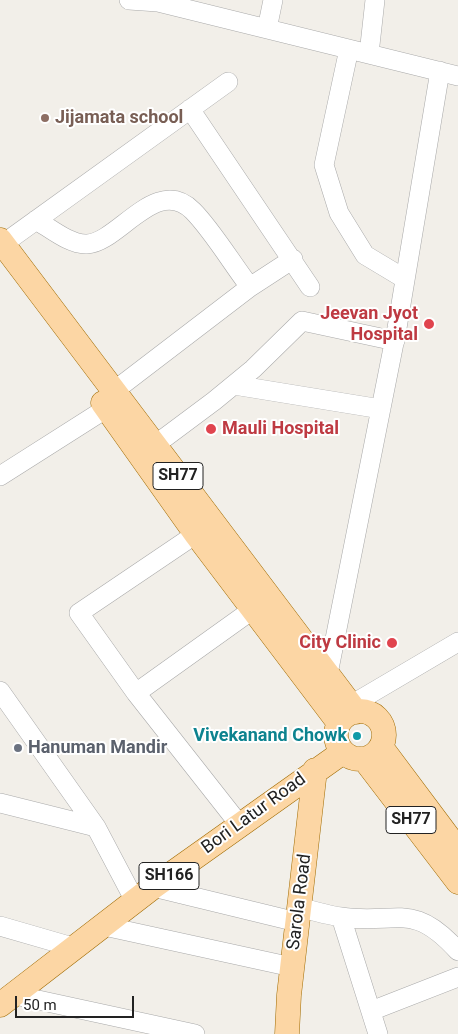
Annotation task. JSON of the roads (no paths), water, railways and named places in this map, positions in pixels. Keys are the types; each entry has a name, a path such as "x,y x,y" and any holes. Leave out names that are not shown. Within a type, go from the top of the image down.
{"main road":[{"name":"SH77","path":"1,249 110,399 196,534 252,610 349,713"},
{"name":"SH77","path":"110,399 155,445 328,674 349,713"},
{"name":"SH77","path":"349,713 336,733 337,743 363,753 451,829 458,850"},
{"path":"349,713 369,713 379,721 384,734 363,753"},
{"name":"SH77","path":"363,753 458,882"},
{"name":"Bori Latur Road","path":"7,1000 144,894 315,770 363,753"},
{"name":"Sarola Road","path":"287,1034 292,967 315,770"}],"street":[{"path":"129,0 158,2 458,76"},
{"path":"267,29 272,0"},
{"path":"369,54 375,0"},
{"path":"349,49 324,165 339,213 365,255 406,279"},
{"path":"328,674 406,279 440,71"},
{"path":"1,249 36,220 228,82"},
{"path":"190,109 293,258 310,287"},
{"path":"36,220 74,242 85,245 98,240 156,202 169,200 177,202 192,210 250,287"},
{"path":"0,476 110,399 250,287 293,258"},
{"path":"155,445 234,385 302,321 394,341"},
{"path":"234,385 381,408"},
{"path":"196,534 79,613 136,693 239,824"},
{"path":"136,693 252,610"},
{"path":"349,713 458,642"},
{"path":"0,691 144,894 298,915 341,917 396,916 413,918 434,927 458,951"},
{"path":"0,803 96,828"},
{"path":"341,917 378,1034"},
{"path":"0,926 76,948"},
{"path":"104,926 292,967"},
{"path":"370,1011 458,977"},
{"path":"7,1000 195,1034"}],"place":[{"name":"Jijamata school","path":"45,118"},
{"name":"Jeevan Jyot Hospital","path":"429,324"},
{"name":"Mauli Hospital","path":"211,429"},
{"name":"City Clinic","path":"392,643"},
{"name":"Vivekanand Chowk","path":"357,736"},
{"name":"Hanuman Mandir","path":"18,748"}]}
